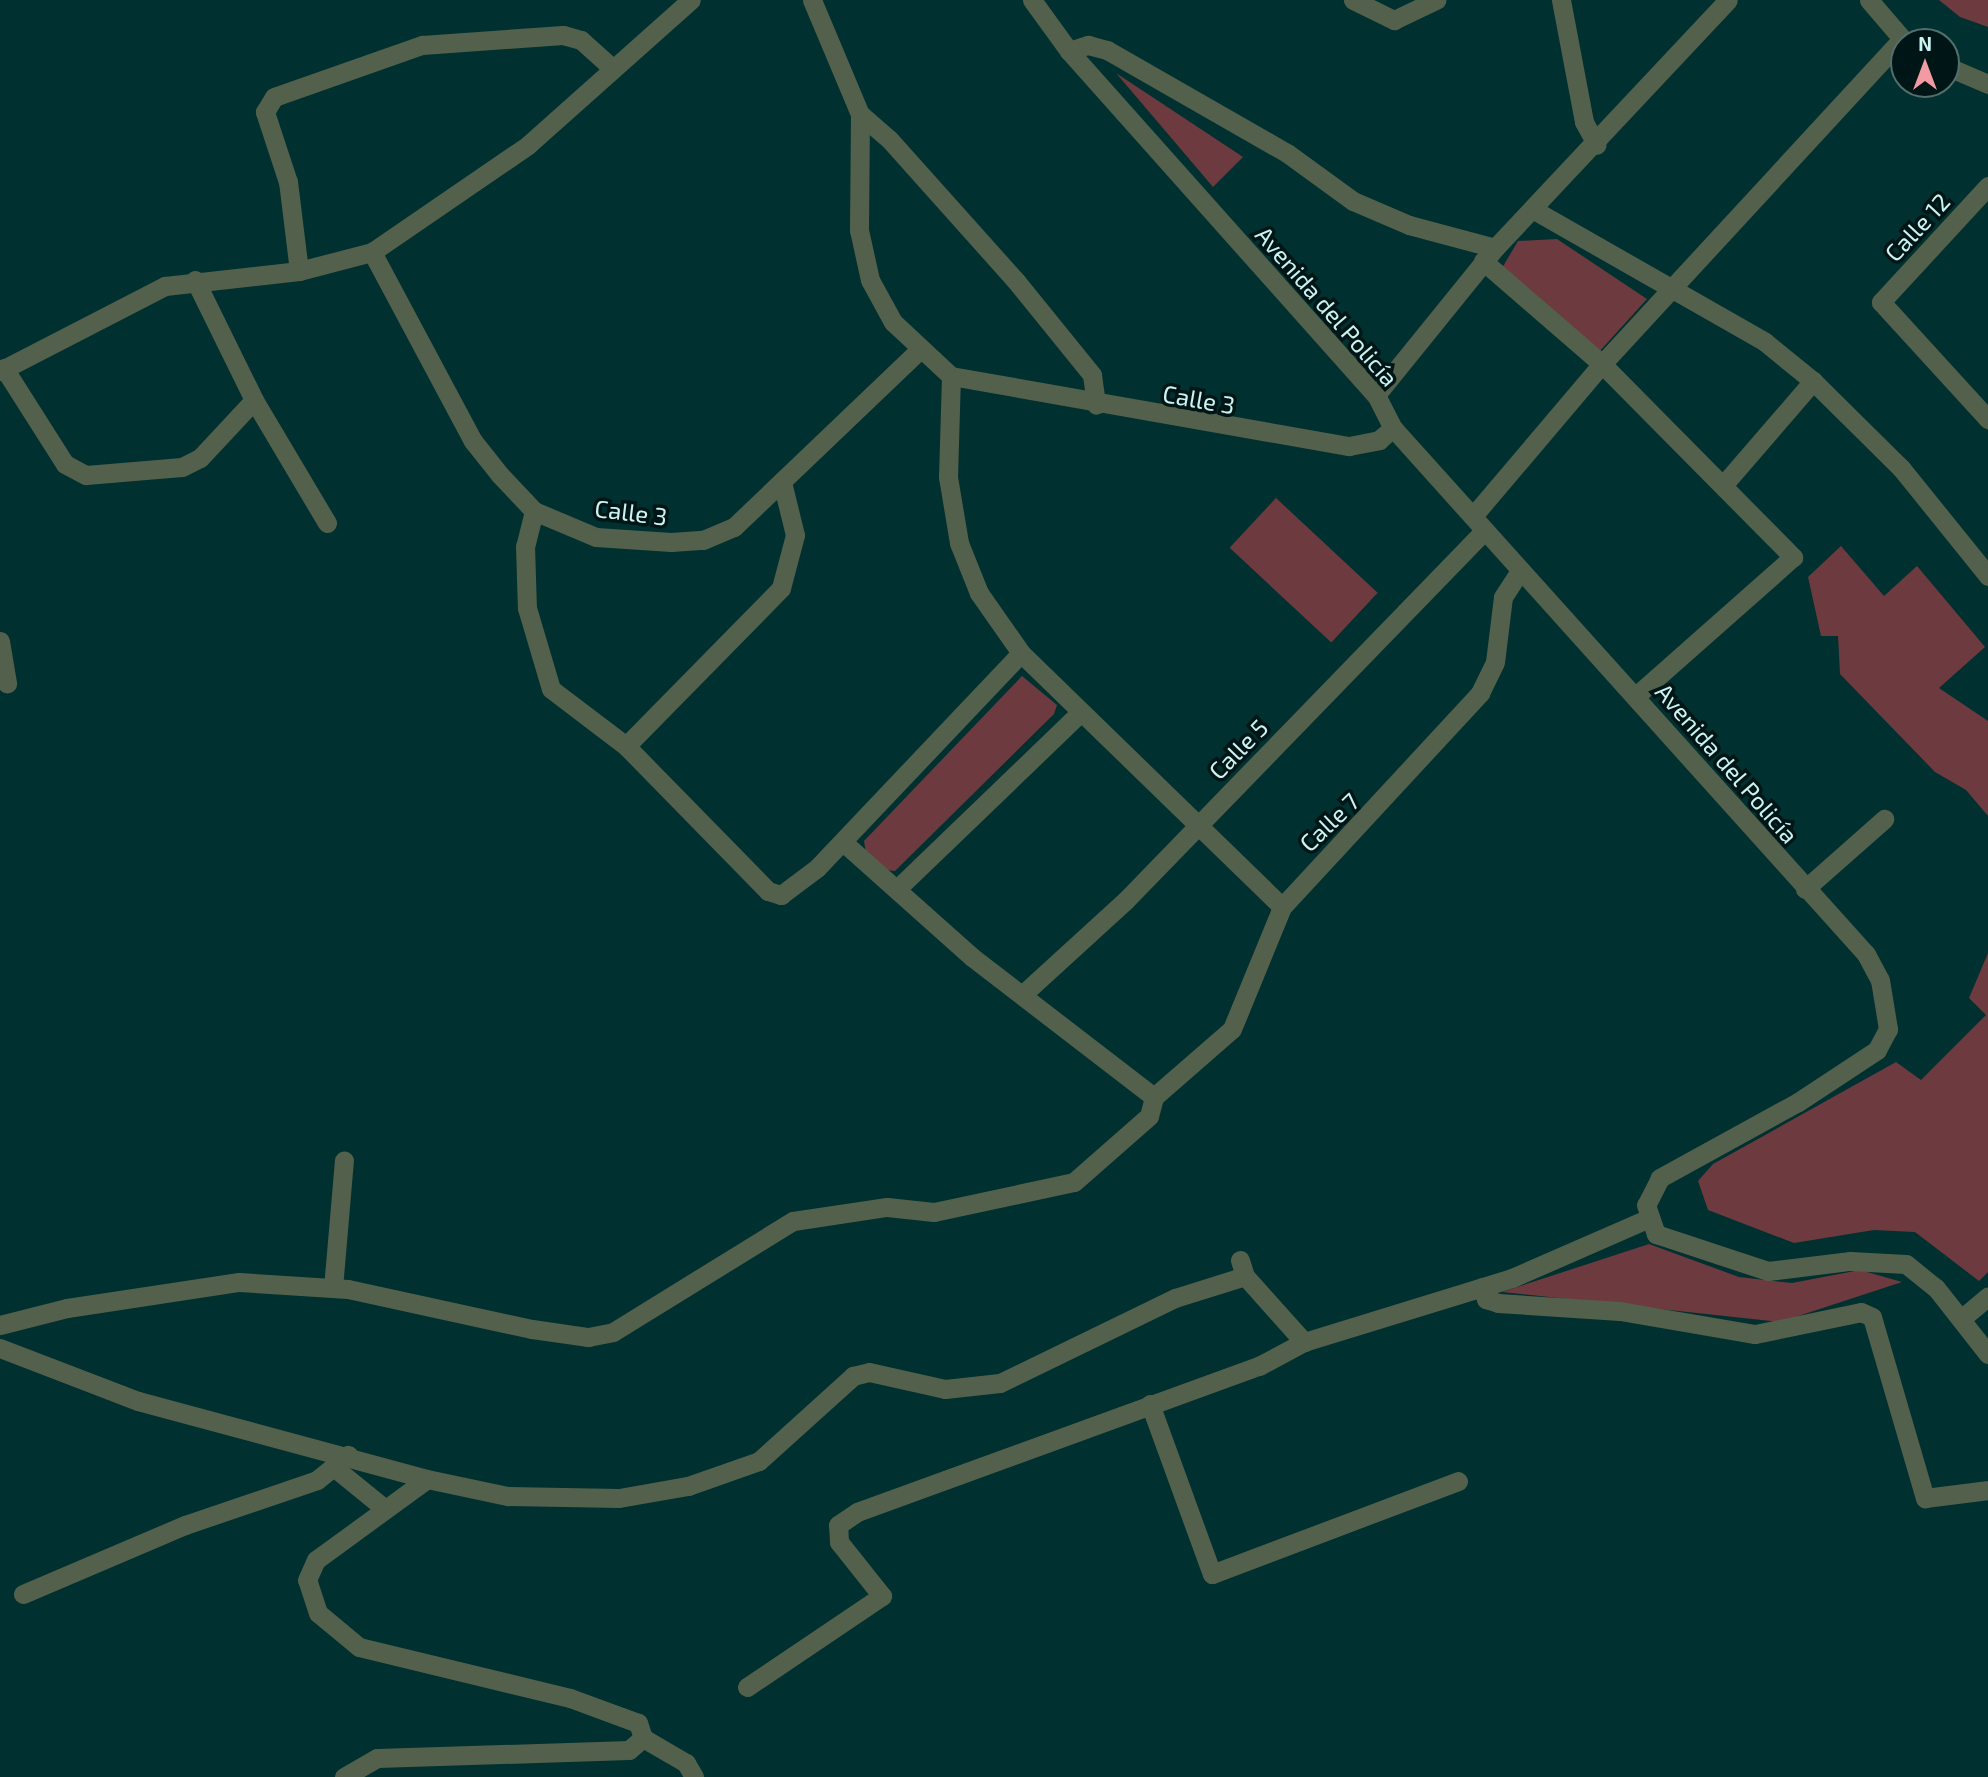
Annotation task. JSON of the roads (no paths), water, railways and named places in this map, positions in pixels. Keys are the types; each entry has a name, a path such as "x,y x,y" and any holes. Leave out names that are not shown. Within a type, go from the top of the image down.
{"street":[{"path":"254,400 200,458 182,467 86,475 65,464 2,369 165,286 195,280 299,271 372,252 528,145 611,66 691,0"},
{"path":"812,0 860,114 859,230 870,280 893,323 918,351 951,376 947,477 958,543 979,593 1021,653 1196,828 1282,907"},
{"name":"Avenida del Policía","path":"1032,0 1069,51 1376,395 1393,428 1519,572 1636,696 1805,889 1866,954 1880,980 1888,1029 1877,1050 1858,1064 1660,1178 1647,1197 1647,1219"},
{"path":"1353,0 1394,20 1436,0"},
{"path":"1560,0 1584,122 1597,145"},
{"path":"1376,395 1489,255 1597,145 1728,0"},
{"path":"1869,0 1892,28"},
{"path":"299,271 288,182 267,103 422,46 563,35 581,40 611,66"},
{"path":"1069,51 1088,45 1107,50 1287,153 1353,201 1489,255 1725,484 1793,557 1636,696"},
{"name":"Calle 5","path":"1022,995 1196,828 1478,523 1602,364 1678,289 1890,55"},
{"path":"1960,72 1988,84"},
{"path":"860,114 889,139 1084,364 1099,395 1096,405"},
{"name":"Calle 12","path":"1988,186 1881,302 1988,419"},
{"path":"1534,210 1678,289 1813,381 1901,468 1988,576"},
{"name":"Calle 3","path":"372,252 473,441 534,511 596,537 703,540 734,527 918,351"},
{"path":"195,280 254,400 327,523"},
{"name":"Calle 3","path":"951,376 1096,405 1349,446 1379,440 1393,428"},
{"path":"1725,484 1813,381"},
{"path":"626,746 781,588 795,535 782,482"},
{"path":"534,511 525,546 535,648 551,690 626,746 768,891 780,895 794,888 843,842 1021,653"},
{"name":"Calle 7","path":"0,1325 67,1308 239,1282 333,1288 532,1329 588,1337 613,1332 793,1221 887,1207 934,1212 1074,1182 1149,1116 1154,1097 1232,1029 1282,907 1479,693 1495,662 1503,597 1519,572"},
{"path":"0,642 7,683"},
{"path":"899,887 1080,713"},
{"path":"1805,889 1884,819"},
{"path":"843,842 899,887 1022,995 1154,1097"},
{"path":"333,1288 344,1160"},
{"path":"747,1687 882,1596 839,1542 844,1518 1295,1351 1304,1342 1482,1287 1647,1219 1656,1234 1768,1271 1850,1261 1906,1264 1920,1271 1988,1354"},
{"path":"0,1348 138,1401 342,1462 426,1479 554,1499 619,1498 688,1486 759,1461 853,1376 869,1372 946,1389 1000,1383 1243,1268 1304,1342"},
{"path":"1482,1287 1486,1299 1499,1303 1620,1311 1755,1334 1861,1312 1872,1317 1925,1498 1988,1490"},
{"path":"1961,1319 1988,1296"},
{"path":"1150,1405 1212,1574 1458,1481"},
{"path":"342,1462 384,1508"},
{"path":"23,1594 342,1462"},
{"path":"426,1479 384,1508 310,1570 307,1590 335,1631 359,1647 401,1661 622,1715 638,1723 643,1738 686,1762 694,1777"},
{"path":"344,1777 377,1758 629,1750 643,1738"}]}
